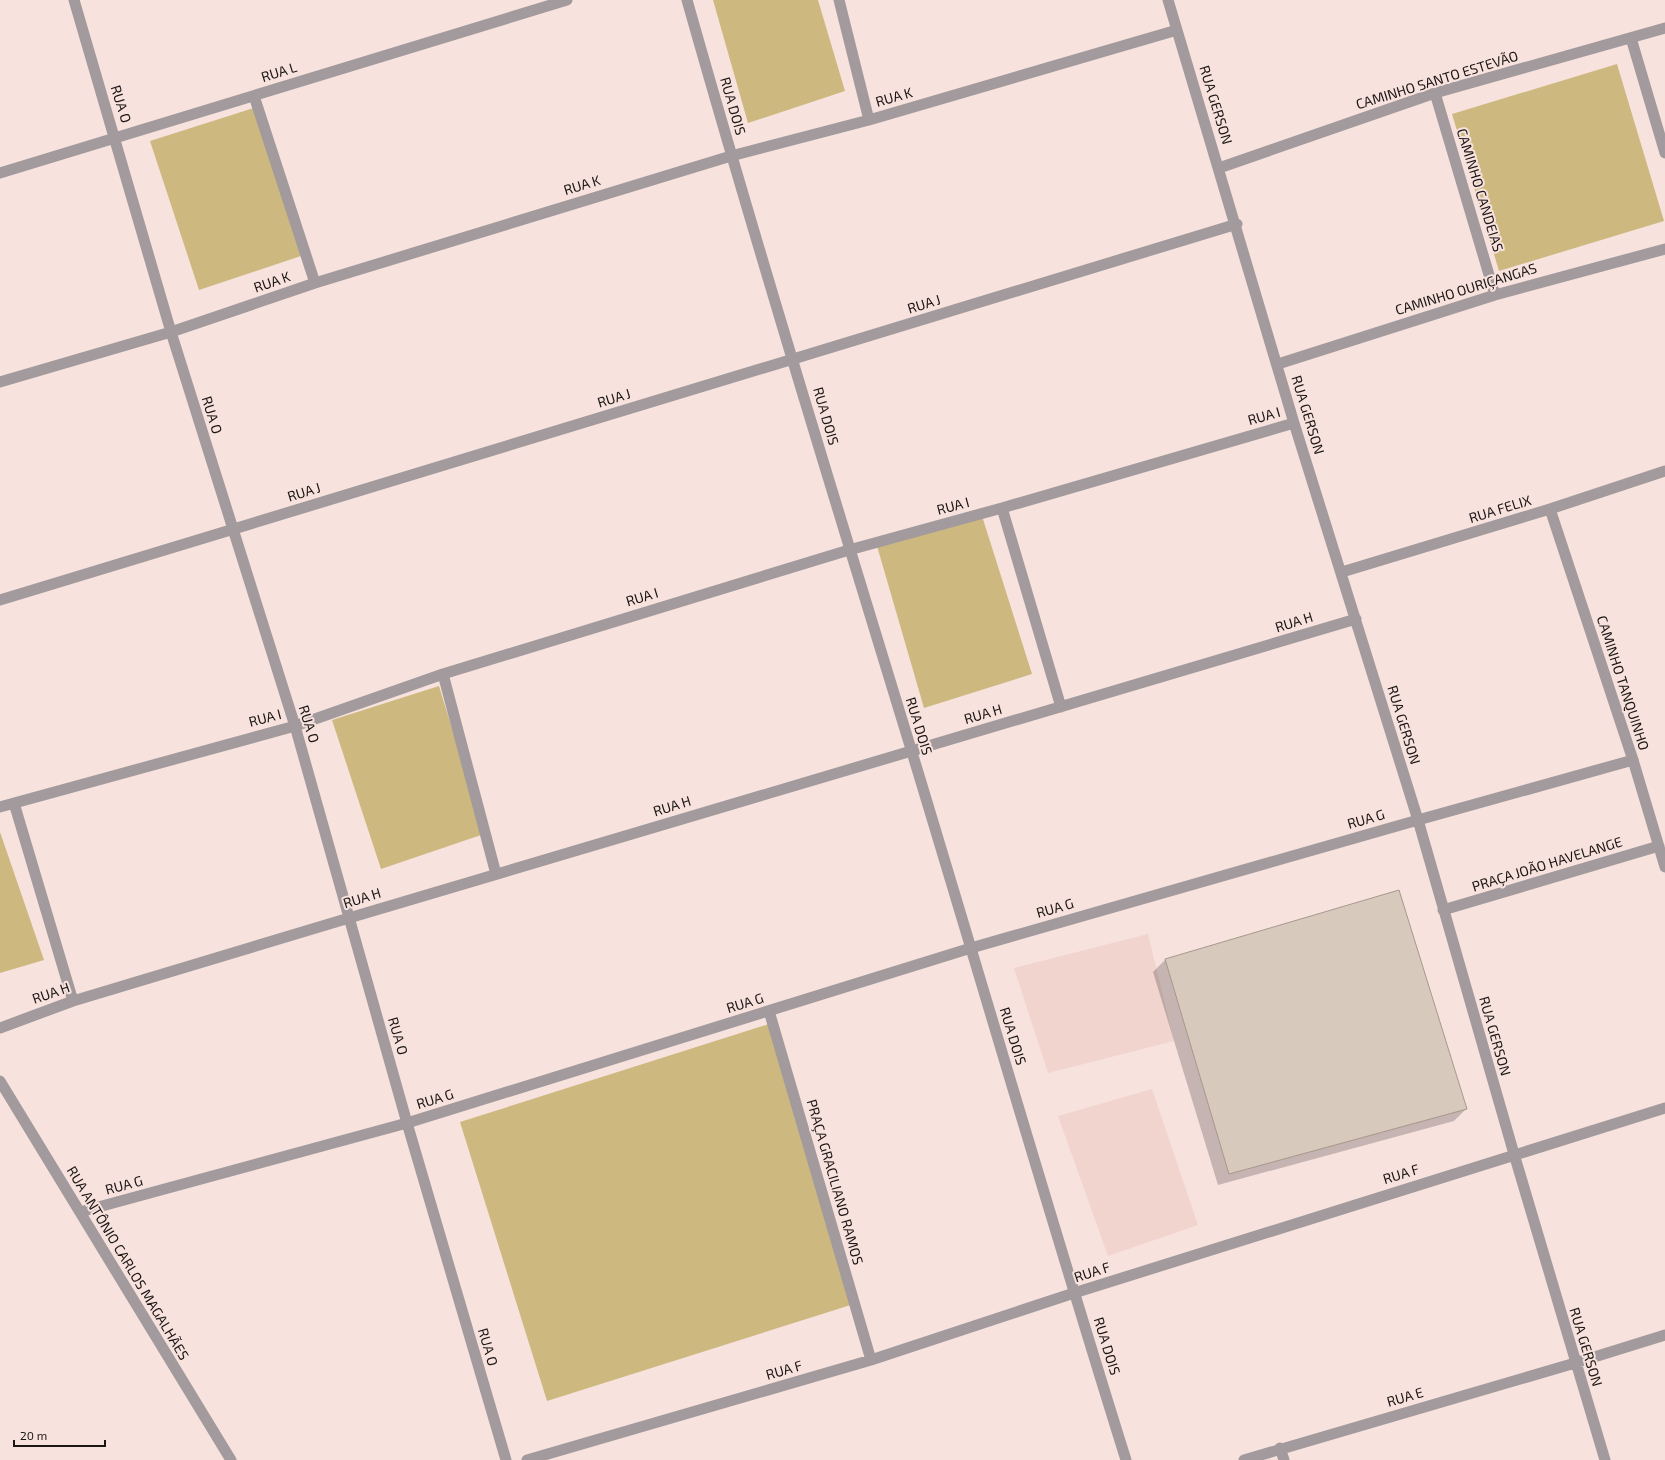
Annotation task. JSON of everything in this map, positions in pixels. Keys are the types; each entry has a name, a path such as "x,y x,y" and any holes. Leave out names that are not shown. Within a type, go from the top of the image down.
{"street":[{"name":"RUA O","path":"74,0 171,332 232,530 295,726 407,1123 506,1460"},
{"name":"RUA L","path":"0,173 567,0"},
{"name":"RUA DOIS","path":"687,0 731,156 849,550 1126,1460"},
{"path":"839,0 869,120"},
{"name":"RUA GERSON","path":"1168,0 1237,224 1294,423 1342,572 1418,820 1514,1154 1605,1460"},
{"name":"CAMINHO SANTO ESTEVÃO","path":"1219,168 1435,93 1665,28"},
{"name":"RUA K","path":"0,382 171,332 315,283 731,156 869,120 1177,30"},
{"path":"1631,38 1665,153"},
{"name":"CAMINHO CANDEIAS","path":"1435,93 1495,295"},
{"path":"254,96 315,283"},
{"name":"RUA J","path":"0,600 1237,224"},
{"name":"CAMINHO OURIÇANGAS","path":"1278,364 1495,295 1665,249"},
{"name":"RUA I","path":"0,807 295,726 443,674 849,550 1002,508 1294,423"},
{"name":"RUA FELIX","path":"1342,572 1550,509 1665,471"},
{"path":"1002,508 1061,707"},
{"name":"CAMINHO TANQUINHO","path":"1550,509 1633,760 1665,867"},
{"name":"RUA H","path":"0,1028 73,1001 911,750 1356,619"},
{"path":"443,674 496,874"},
{"name":"RUA G","path":"80,1212 407,1123 971,948 1633,760"},
{"path":"14,802 73,1001"},
{"name":"PRAÇA JOÃO HAVELANGE","path":"1443,910 1659,846"},
{"name":"PRAÇA GRACILIANO RAMOS","path":"769,1011 871,1360"},
{"name":"RUA ANTÔNIO CARLOS MAGALHÃES","path":"0,1081 231,1460"},
{"name":"RUA F","path":"527,1460 871,1360 1074,1293 1514,1154 1665,1108"},
{"name":"RUA E","path":"1244,1460 1280,1448 1576,1363 1665,1335"},
{"path":"1280,1448 1284,1460"}],"shaded area":[{"path":"713,0 818,0 845,91 748,123"},
{"path":"1617,64 1664,221 1499,271 1452,114"},
{"path":"257,107 301,256 199,290 150,141"},
{"path":"982,516 1032,674 924,708 877,546"},
{"path":"439,686 484,834 381,869 332,720"},
{"path":"0,832 44,960 0,973"},
{"path":"1148,934 1174,1041 1048,1073 1014,968"},
{"path":"769,1024 857,1303 547,1401 460,1122"},
{"path":"1152,1089 1198,1225 1108,1256 1058,1116"}],"building":[{"path":"1399,890 1467,1109 1229,1174 1165,959"}]}
